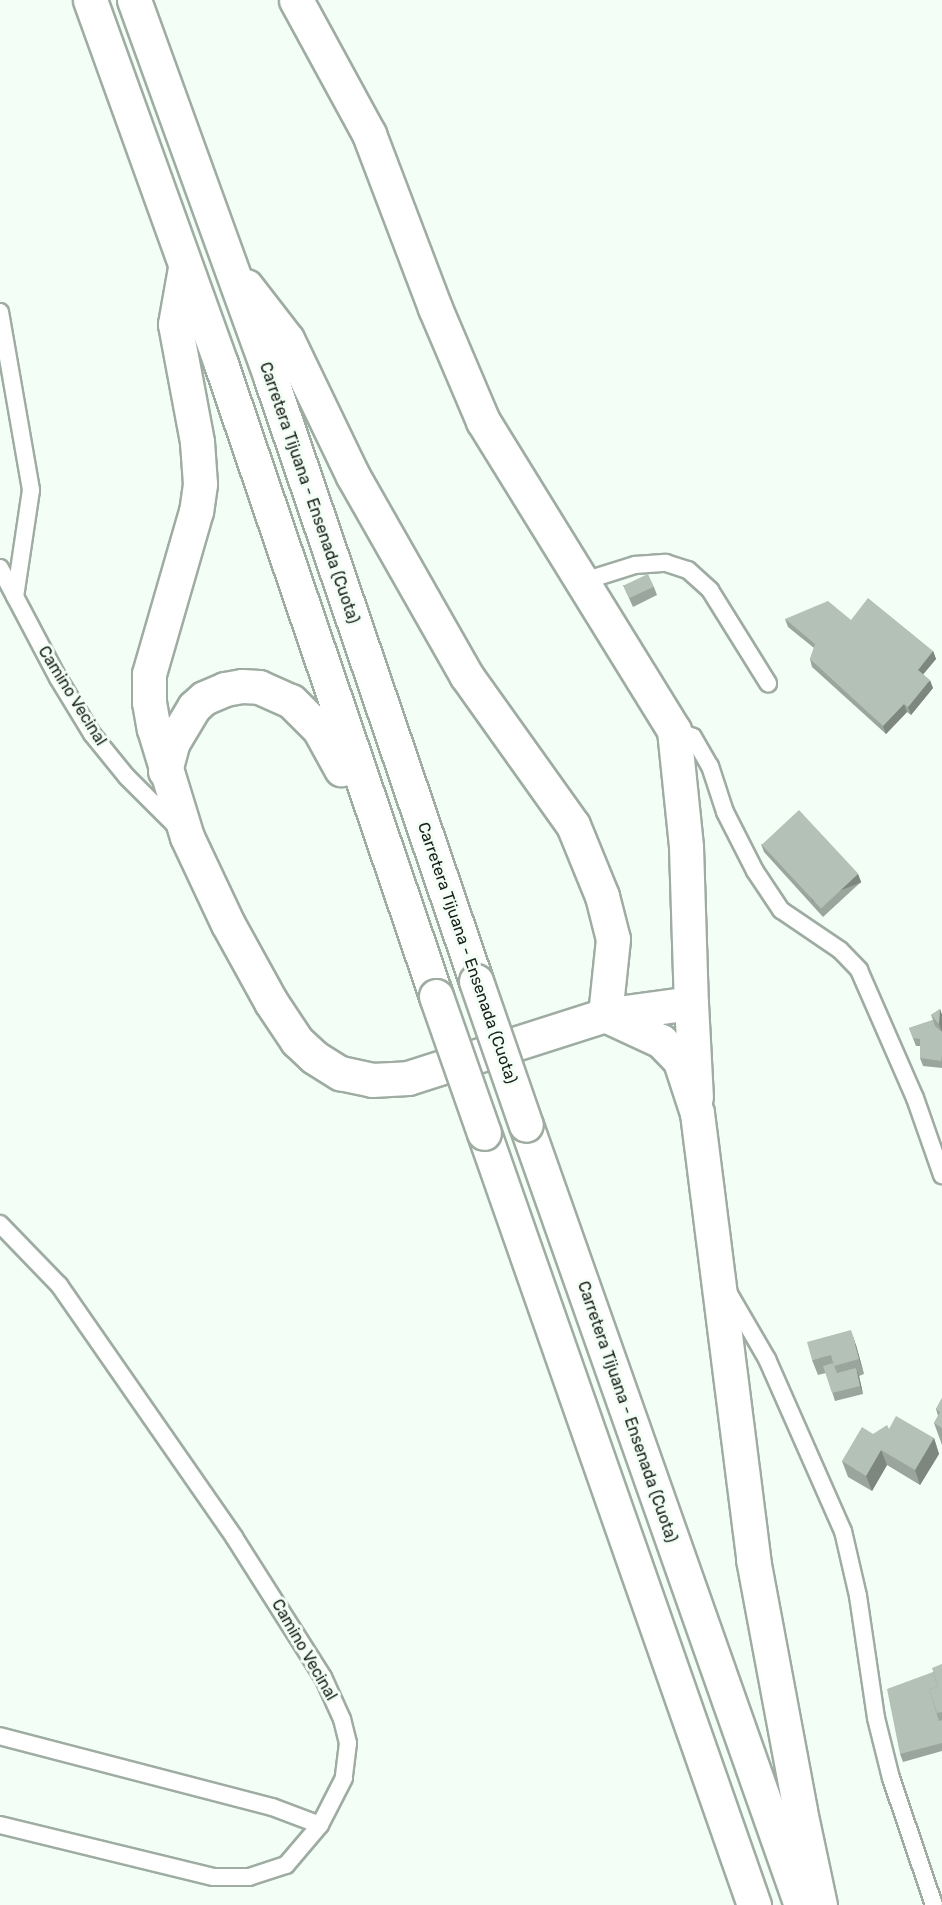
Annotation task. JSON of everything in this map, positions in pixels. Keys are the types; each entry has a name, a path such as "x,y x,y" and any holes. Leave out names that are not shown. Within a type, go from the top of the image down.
{"main road":[{"path":"90,0 225,376 373,816 754,1905"},
{"name":"Carretera Tijuana - Ensenada (Cuota)","path":"134,0 271,379 526,1125 801,1905"},
{"path":"296,0 369,134 435,308 483,421 674,730 686,847 697,1113 753,1559 820,1905"},
{"path":"228,262 288,339 353,476 466,675 573,825 602,896 612,939 605,1015"},
{"path":"185,268 175,324 197,442 200,484 196,511 149,674 151,711 165,771 187,837 228,924 271,1002 297,1041 314,1057 340,1073 372,1080 408,1078 605,1015 691,1003"},
{"path":"165,771 173,742 194,707 204,698 225,689 259,687 291,701 309,717 373,816"},
{"path":"605,1015 661,1041 680,1061 697,1113"}],"lane":[{"path":"0,312 31,490 15,597"},
{"path":"581,582 635,565 666,563 688,570 710,590 768,683"},
{"name":"Camino Vecinal","path":"0,568 58,678 92,735 127,777 187,837"},
{"path":"674,730 693,737 710,766 726,812 755,871 781,910 840,950 859,970 915,1098 942,1175"},
{"name":"Camino Vecinal","path":"0,1224 58,1285 234,1537 323,1677 342,1719 348,1743 344,1778 320,1825 286,1865 249,1877 214,1877 0,1825"},
{"path":"718,1276 767,1359 843,1531 858,1596 881,1738 891,1778 934,1905"},
{"path":"0,1736 272,1807 320,1825"}],"building":[{"path":"648,574 654,587 629,598 624,585"},
{"path":"868,598 933,651 918,670 930,680 908,707 904,704 883,726 810,659 815,644 785,619 828,601 851,620"},
{"path":"799,810 858,874 821,908 762,845"},
{"path":"940,1009 939,1024 931,1015"},
{"path":"933,1020 935,1026 942,1032 941,1061 920,1058 920,1039 913,1038 909,1028"},
{"path":"851,1330 859,1359 834,1366 831,1355 812,1360 807,1342"},
{"path":"833,1363 837,1373 856,1368 860,1386 832,1393 823,1366"},
{"path":"942,1398 942,1428 934,1423 940,1412 936,1409"},
{"path":"896,1416 934,1438 915,1470 881,1450 866,1476 842,1461 862,1427 873,1434 887,1425 889,1429"},
{"path":"942,1664 942,1712 937,1713 929,1689 938,1687 932,1668"},
{"path":"933,1672 938,1687 929,1689 939,1721 942,1720 942,1743 900,1754 887,1689"}]}
